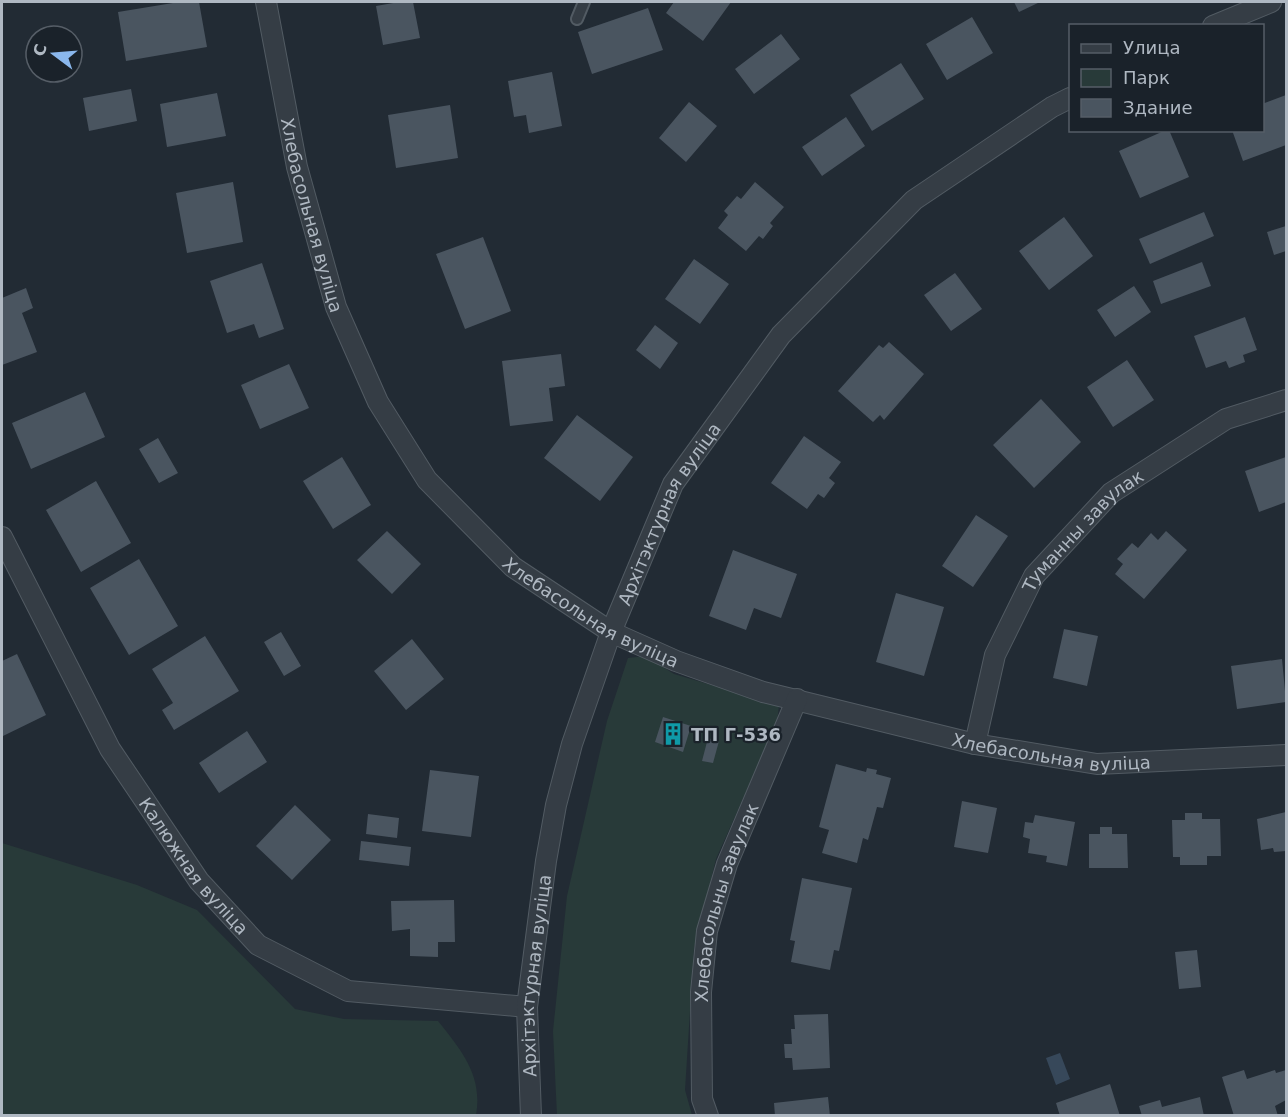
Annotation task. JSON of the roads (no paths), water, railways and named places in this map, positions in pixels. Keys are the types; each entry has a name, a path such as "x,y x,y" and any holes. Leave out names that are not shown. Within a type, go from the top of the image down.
{"street":[{"name":"Хлебасольная вуліца","path":"266,2 303,189 336,307 378,402 427,480 513,567 611,632 676,661 763,692 975,744 1097,764 1287,755"},
{"path":"1215,24 1232,8 1271,2"},
{"name":"Архітэктурная вуліца","path":"531,1116 527,1007 546,861 556,805 572,744 611,632 673,484 781,335 914,200 1052,107 1069,99"},
{"name":"Туманны завулак","path":"975,744 995,655 1034,576 1110,493 1226,419 1287,400"},
{"name":"Калюжная вуліца","path":"2,537 110,749 198,882 258,945 348,991 527,1007"},
{"name":"Хлебасольны завулак","path":"708,1116 702,1099 701,992 707,931 727,864 796,699"}],"lane":[{"path":"577,19 584,2"}],"water":[{"path":"1060,1053 1070,1079 1056,1085 1046,1058"}],"place":[{"name":"ТП Г-536","path":"673,734"}]}
